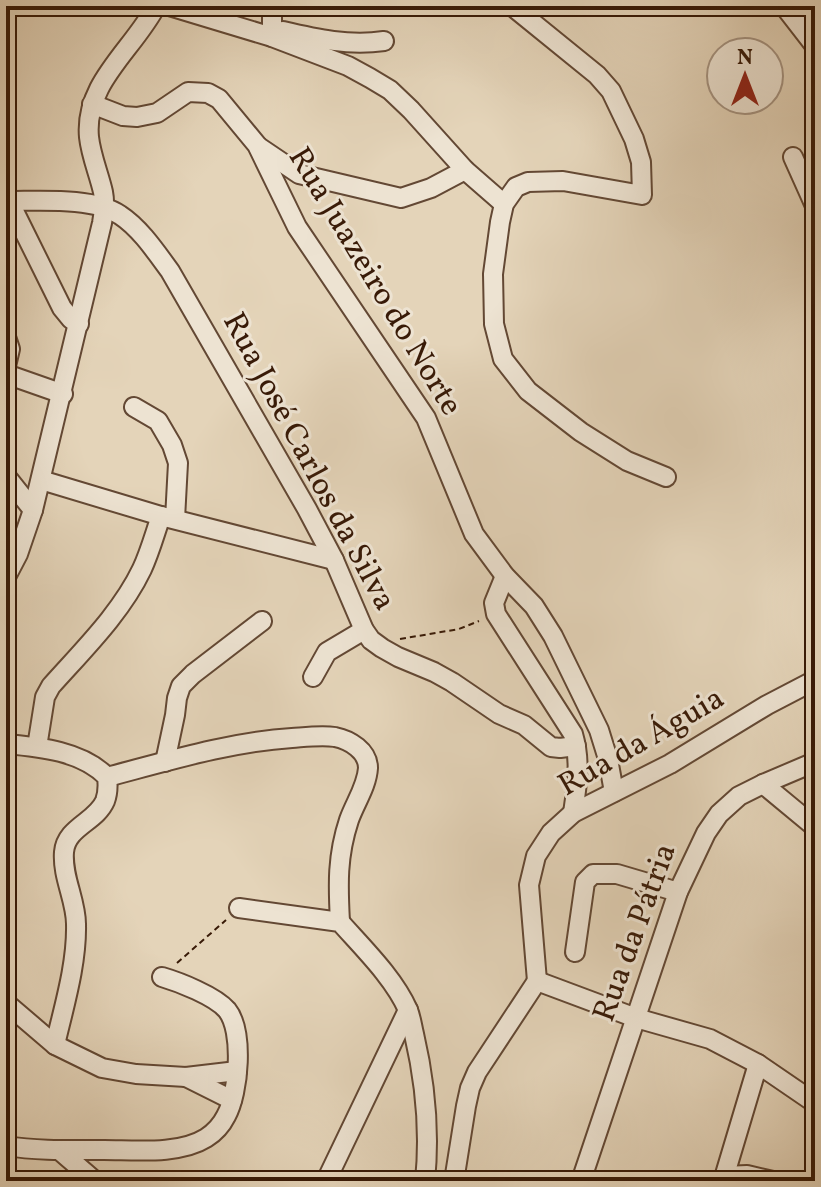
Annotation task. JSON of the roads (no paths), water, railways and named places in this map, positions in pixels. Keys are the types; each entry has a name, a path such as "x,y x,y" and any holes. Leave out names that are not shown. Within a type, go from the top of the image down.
{"street":[{"path":"6,577 18,554 33,510 102,223 103,193 89,138 92,104 100,84 147,24 156,6"},
{"path":"169,6 272,33 357,44 384,41"},
{"path":"272,6 272,33"},
{"path":"512,6 585,65 611,91 634,139 641,162 642,195 563,181 528,182 516,187 504,204 493,274 494,324 503,359 528,391 581,432 627,461 666,477"},
{"path":"784,6 815,46"},
{"path":"272,33 348,66 390,90 465,170 504,204"},
{"name":"Rua Juazeiro do Norte","path":"92,104 123,116 137,117 157,113 188,92 208,93 219,99 257,145 297,227 426,418 474,534 505,576 534,606 553,636 599,730 614,792"},
{"path":"257,145 299,174 401,198 431,188 465,170"},
{"path":"793,157 815,206"},
{"path":"8,198 104,206"},
{"path":"8,198 62,308 79,324"},
{"name":"Rua José Carlos da Silva","path":"104,206 128,220 170,271 307,509 371,640 452,682 499,714 524,725 551,747 576,746"},
{"path":"6,337 10,349 6,366"},
{"path":"6,374 63,394"},
{"path":"37,747 45,697 51,686 129,593 168,518 178,463 158,421 134,407"},
{"path":"6,476 33,510"},
{"path":"41,480 168,518 334,560"},
{"path":"505,576 494,609 573,734 579,757 573,813"},
{"path":"165,762 181,686 262,621"},
{"path":"313,677 327,652 364,630"},
{"name":"Rua da Águia","path":"537,981 529,885 536,856 551,833 573,813 670,764 767,705 815,680"},
{"path":"107,777 263,740 333,737 350,742 363,752 368,764 366,778 350,819 339,861 340,922 389,978 408,1010 423,1085 428,1152 425,1181"},
{"path":"6,744 58,751 100,769 107,777 105,803 71,834 64,852 64,866 77,925 55,1045"},
{"name":"Rua da Pátria","path":"581,1181 678,892 706,833 719,814 739,796 815,762"},
{"path":"763,784 815,827"},
{"path":"575,952 585,882 593,874 617,874 678,892"},
{"path":"239,908 340,922"},
{"path":"6,1146 59,1150 162,1150 205,1139 218,1128 232,1100 239,1044 236,1026 221,1004 162,977"},
{"path":"454,1181 470,1088 477,1072 537,981 636,1018 710,1039 758,1064 815,1103"},
{"path":"6,1003 55,1045 102,1068 186,1077 237,1071"},
{"path":"326,1181 408,1010"},
{"path":"758,1064 724,1178 747,1175 773,1181"},
{"path":"186,1077 232,1100"},
{"path":"59,1150 95,1181"}]}
